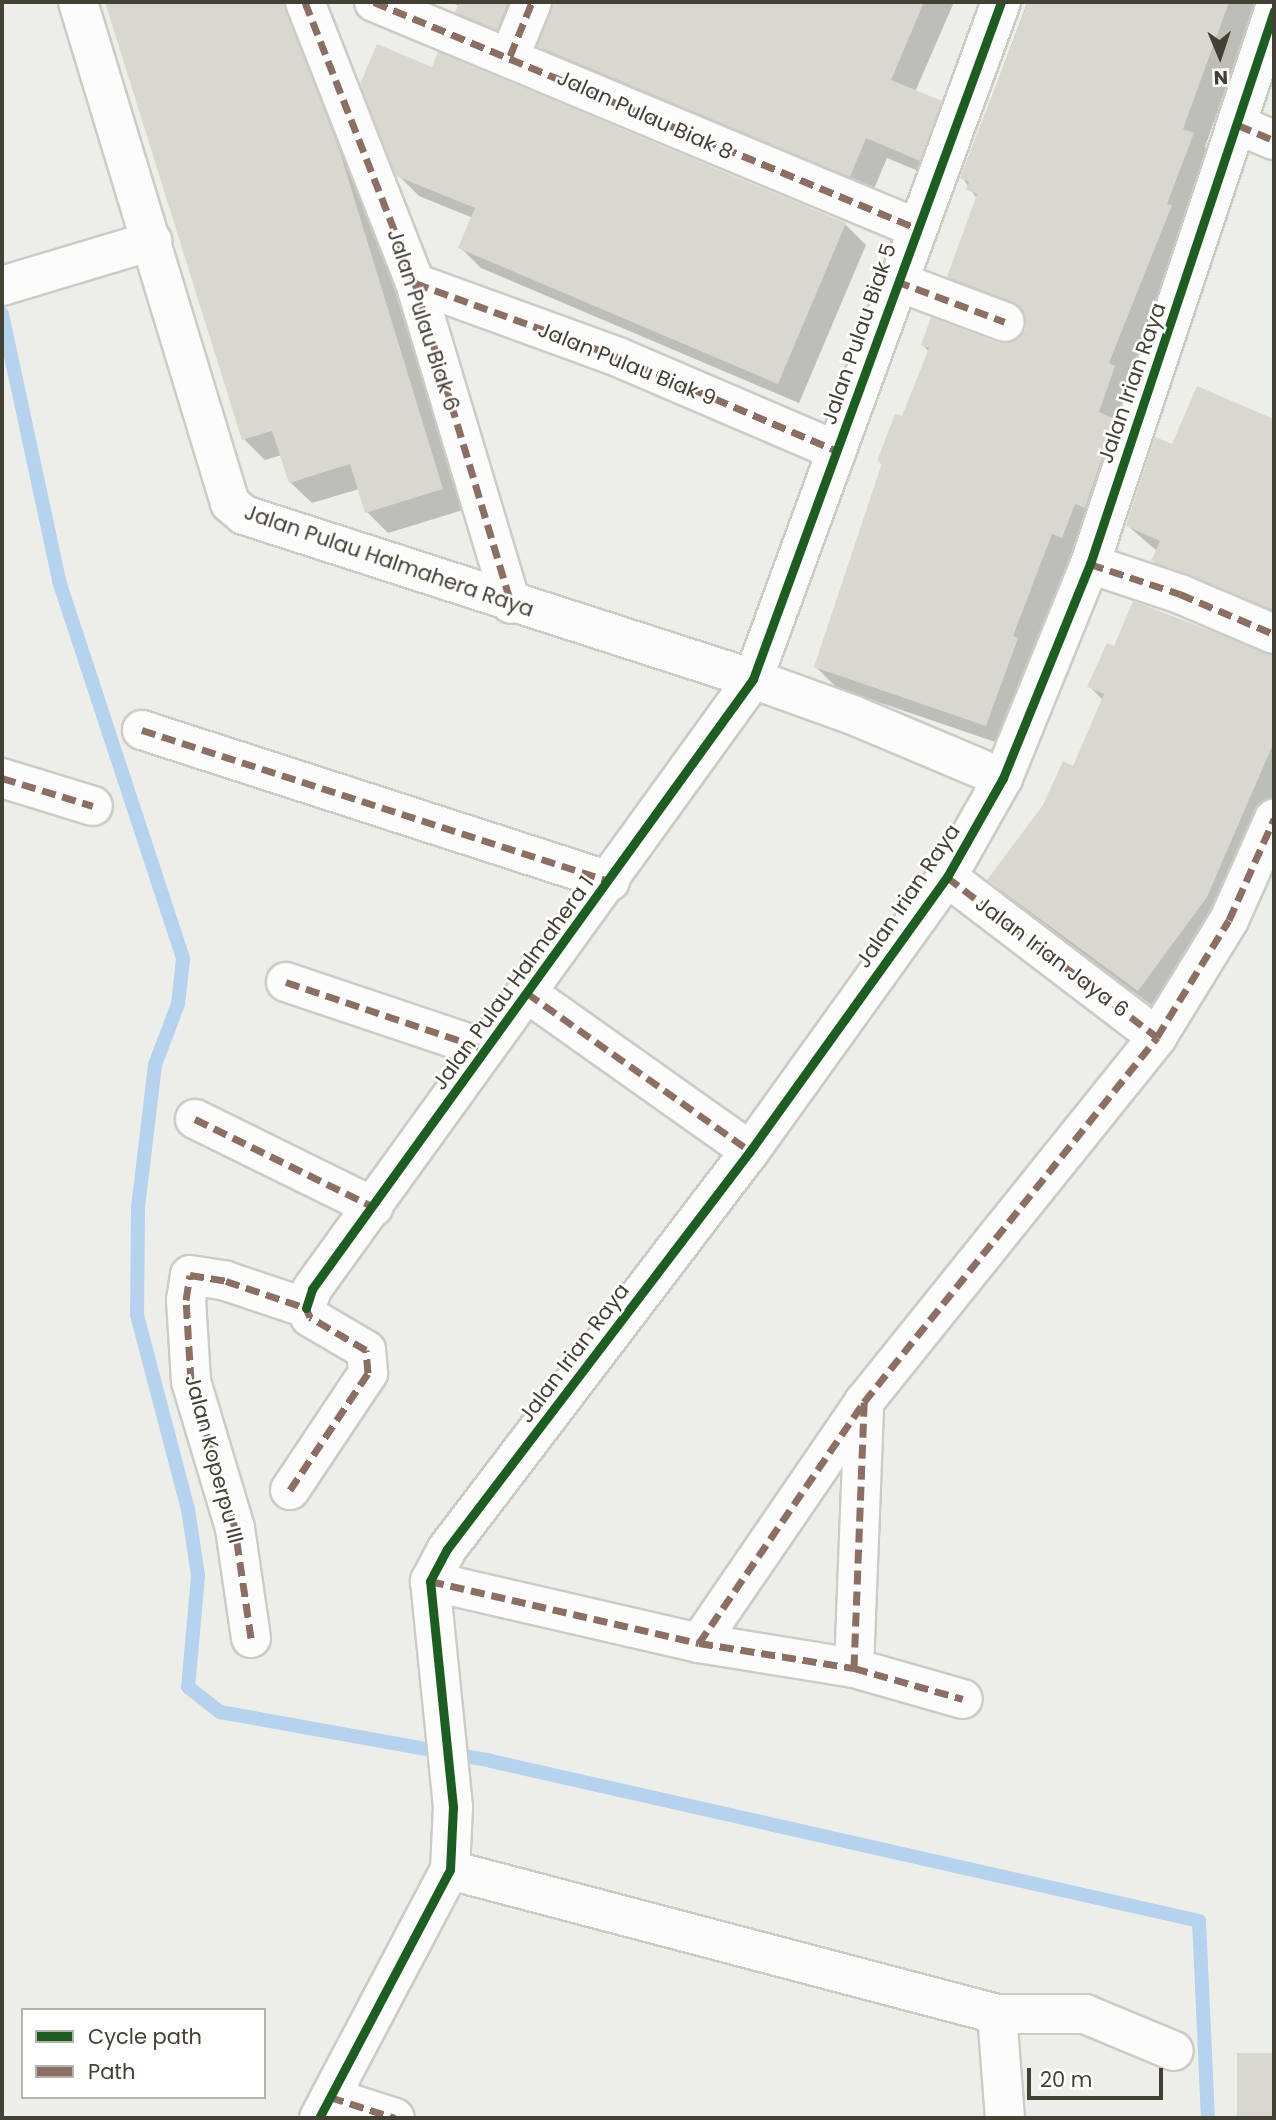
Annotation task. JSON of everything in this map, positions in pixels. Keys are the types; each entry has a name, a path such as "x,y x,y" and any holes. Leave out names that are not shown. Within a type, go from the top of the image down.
{"street":[{"name":"Jalan Pulau Halmahera Raya","path":"78,2 230,503 244,514 511,604 753,679 853,715 1003,778"},
{"name":"Jalan Pulau Biak 6","path":"305,2 415,283 511,604"},
{"name":"Jalan Pulau Biak 8","path":"374,2 916,228"},
{"path":"510,57 532,2"},
{"name":"Jalan Pulau Biak 5","path":"753,679 996,3"},
{"name":"Jalan Irian Raya","path":"430,1581 447,1549 750,1151 947,877 1003,778 1090,564 1274,11"},
{"path":"1238,125 1274,140"},
{"path":"11,284 152,241"},
{"path":"895,281 1006,322"},
{"name":"Jalan Pulau Biak 9","path":"415,283 618,357 837,451"},
{"path":"1090,564 1180,594 1274,634"},
{"name":"Jalan Pulau Halmahera 1","path":"306,1308 312,1289 374,1208 485,1049 610,881 753,679"},
{"path":"142,730 610,881"},
{"path":"2,778 93,806"},
{"path":"699,1643 864,1402 1157,1037 1229,920 1274,819"},
{"name":"Jalan Irian Jaya 6","path":"947,877 1157,1037"},
{"path":"286,982 485,1049"},
{"path":"527,993 750,1151"},
{"path":"195,1119 374,1208"},
{"name":"Jalan Koperpu III","path":"251,1638 229,1501 191,1381 186,1300 190,1275 226,1281 306,1308"},
{"path":"290,1490 369,1373 366,1350 310,1317 306,1308"},
{"path":"855,1668 864,1402"},
{"path":"395,2118 324,2107 450,1870 453,1807 446,1709 430,1581 699,1643 855,1668 963,1699"},
{"path":"450,1870 997,2014 1085,2014 1174,2051"},
{"path":"997,2014 1005,2118"}],"building":[{"path":"105,2 284,2 340,152 443,489 365,513 350,464 289,483 272,431 242,440"},
{"path":"460,2 508,2 497,30 455,12"},
{"path":"553,2 924,2 891,80 942,101 920,161 866,138 850,177 537,46"},
{"path":"1028,2 1229,2 1183,129 1194,133 1167,204 1172,205 1109,363 1115,366 1099,412 1115,419 1085,508 1075,504 1062,538 1052,534 1013,636 1018,638 986,726 814,667 882,463 877,461 895,414 902,416 929,348 921,345 931,317 998,343 1018,339 1026,329 1022,309 1013,302 947,277 977,194 966,190 969,182 960,178"},
{"path":"377,44 432,67 438,52 846,223 778,384 458,248 475,208 396,176 360,84"},
{"path":"1197,386 1274,419 1274,610 1151,561 1160,541 1126,526 1155,437 1172,444"},
{"path":"1133,601 1274,655 1274,742 1207,897 1138,991 987,880 1043,805 1063,761 1073,766 1104,694 1087,687 1107,643 1114,646"},
{"path":"1237,2053 1274,2053 1274,2118 1237,2118"}],"waterway":[{"path":"2,314 59,581 183,959 178,1004 155,1065 138,1207 137,1315 188,1509 198,1576 188,1687 220,1712 491,1761 1199,1921 1208,2118"}],"marked path":[{"path":"305,2 415,283 511,604"},
{"path":"374,2 916,228"},
{"path":"510,56 532,2"},
{"path":"1238,125 1274,140"},
{"path":"896,281 1005,322"},
{"path":"415,283 618,357 837,451"},
{"path":"1090,564 1180,594 1274,634"},
{"path":"142,730 610,881"},
{"path":"2,778 93,806"},
{"path":"699,1643 864,1402 1157,1037 1229,920 1274,819"},
{"path":"947,877 1157,1037"},
{"path":"286,982 485,1049"},
{"path":"527,993 750,1151"},
{"path":"195,1119 374,1207"},
{"path":"251,1638 235,1528 191,1381 186,1300 190,1275 226,1281 306,1308"},
{"path":"290,1490 368,1373 366,1350 310,1317 306,1308"},
{"path":"854,1668 864,1402"},
{"path":"430,1581 699,1643 854,1668 963,1699"},
{"path":"330,2097 395,2118"}],"cycle path":[{"path":"306,1308 312,1289 753,679 1001,2"},
{"path":"319,2118 450,1870 453,1807 430,1581 447,1549 750,1151 947,877 1003,778 1090,564 1274,11"}]}
